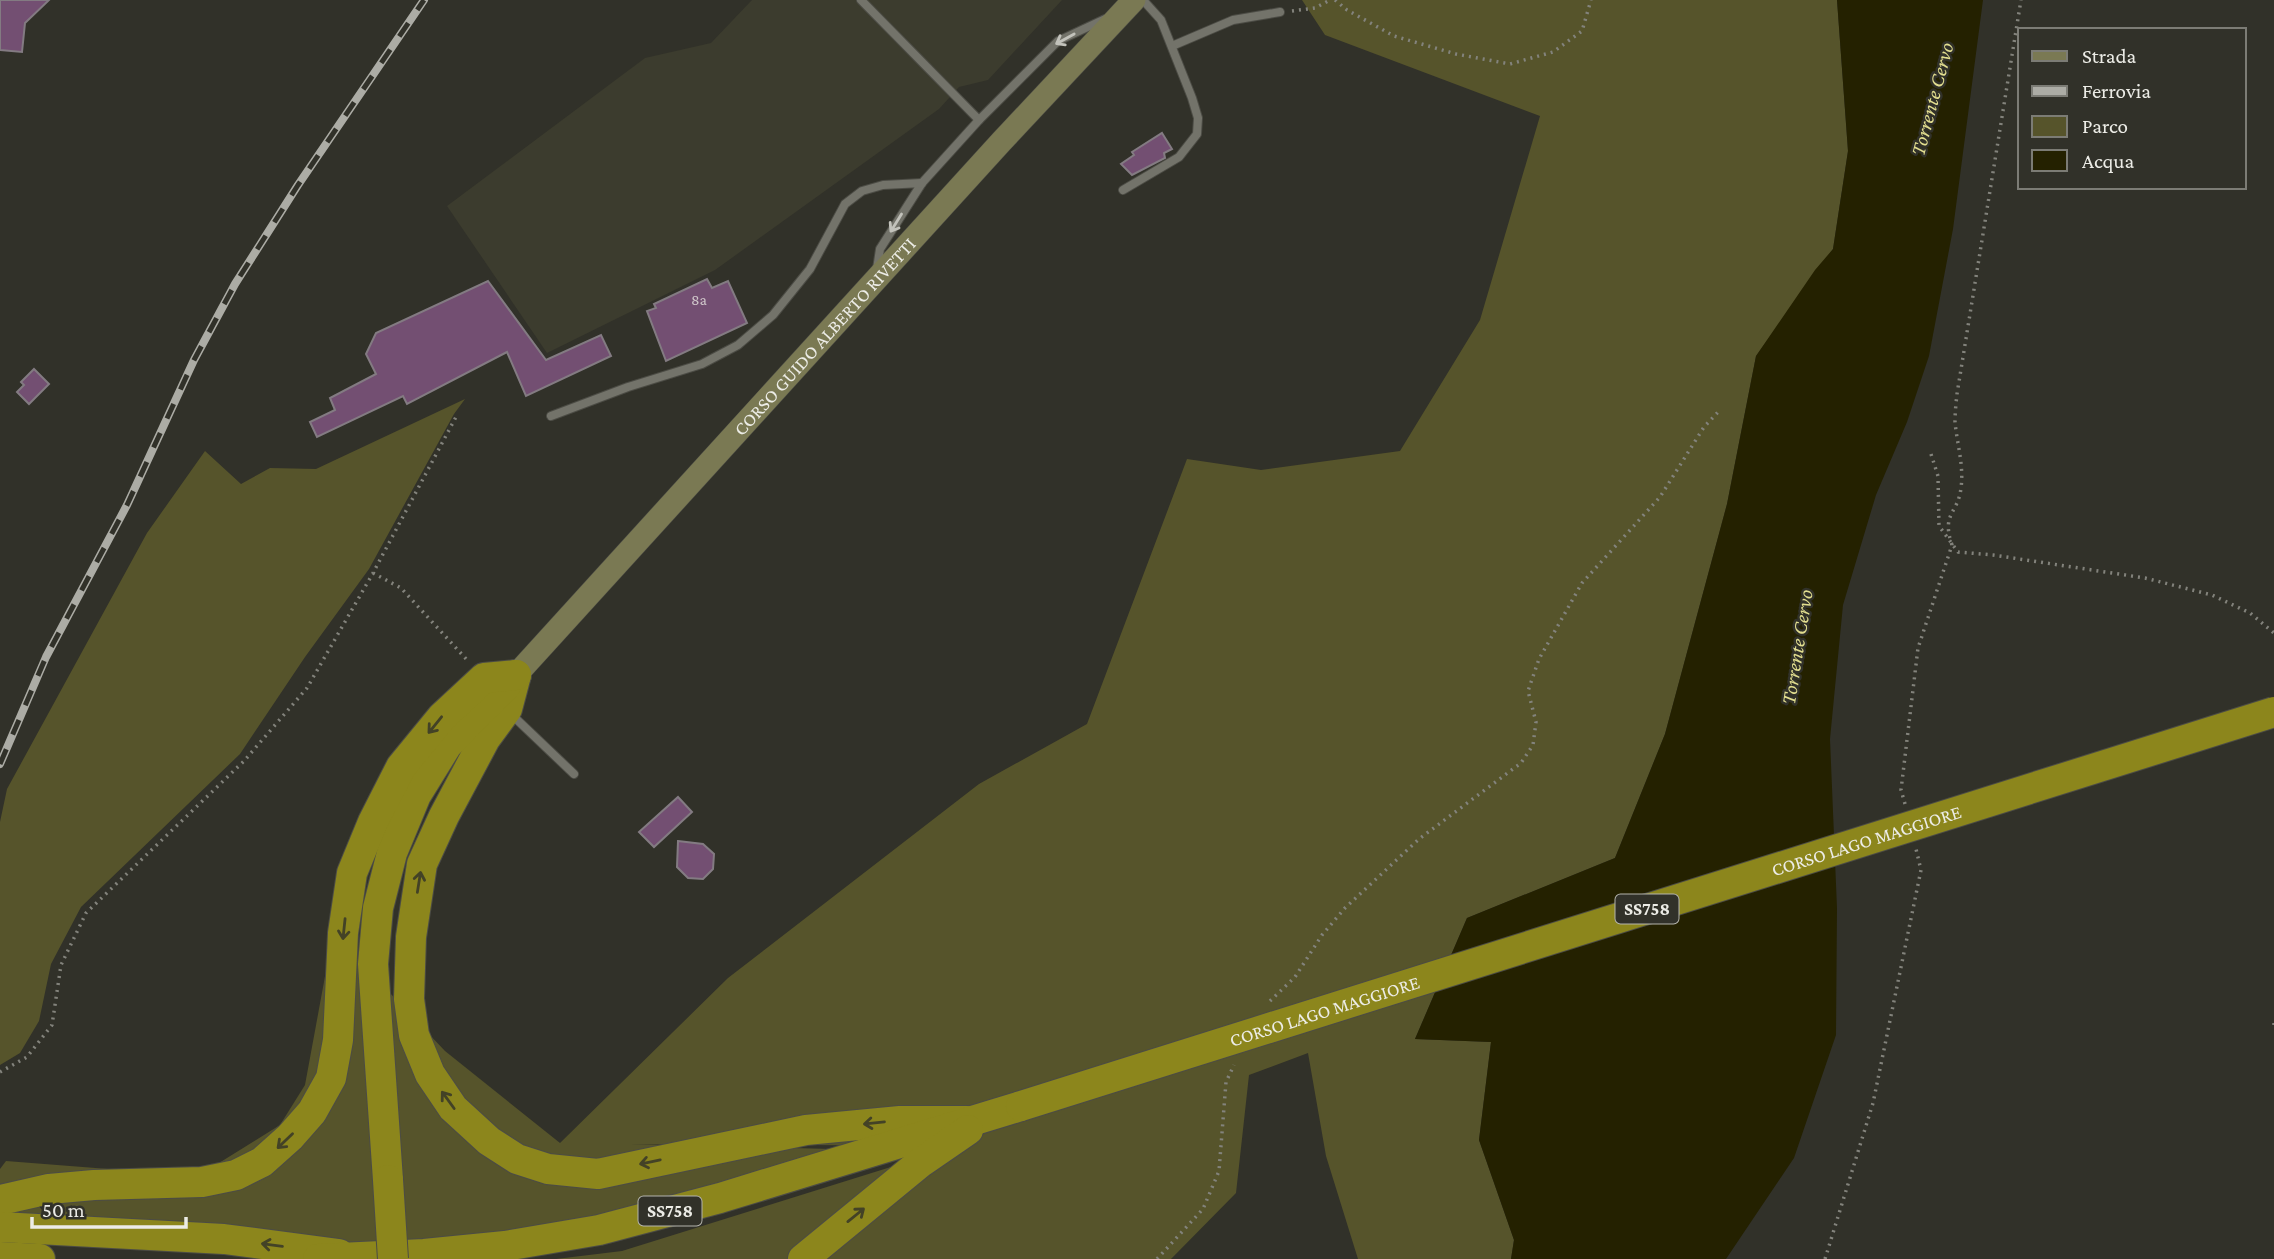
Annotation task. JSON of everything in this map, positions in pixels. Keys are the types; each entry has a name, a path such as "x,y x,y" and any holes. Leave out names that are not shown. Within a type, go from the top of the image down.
{"highway":[{"path":"0,1200 49,1189 202,1182 236,1175 262,1162 290,1137 312,1112 331,1078 338,1040 343,933 352,873 373,822 401,768 442,717 484,678 516,675"},
{"path":"516,675 507,709 480,750 444,816 422,864 411,937 409,999 414,1035 430,1074 453,1108 489,1141 517,1159 548,1169 598,1174 806,1130 900,1121 978,1118"},
{"path":"379,1258 388,1180 373,964 377,908 392,853 416,795 447,745 516,675"},
{"name":"CORSO LAGO MAGGIORE","path":"318,1259 379,1258 505,1246 599,1230 720,1198 2274,712"},
{"path":"803,1259 978,1118"},
{"name":"CORSO LAGO MAGGIORE","path":"0,1227 224,1239 379,1258"},
{"path":"0,1257 40,1259"}],"main road":[{"name":"CORSO GUIDO ALBERTO RIVETTI","path":"516,675 876,279 1134,3"}],"lane":[{"path":"861,0 979,120"},
{"path":"876,279 880,248 922,183 979,120 1058,41 1134,3 1161,20 1198,118 1197,134 1179,157 1123,190"},
{"path":"1172,46 1233,20 1280,12"},
{"path":"551,416 628,387 702,364 738,345 773,316 810,269 845,204 862,191 883,186 922,183"},
{"path":"507,709 574,774"}],"path":[{"path":"1280,12 1315,8 1333,0 1394,36 1456,54 1510,64 1553,52 1582,31 1591,0"},
{"path":"1908,817 1901,790 1918,648 1952,545 1947,523 1961,491 1962,472 1955,418 1957,394 2021,0"},
{"path":"1262,1009 1295,977 1322,935 1345,908 1419,839 1521,763 1533,745 1536,722 1528,691 1545,648 1582,583 1660,497 1704,427 1720,410"},
{"path":"0,1072 27,1057 52,1025 61,965 86,913 244,761 307,688 373,573 457,415"},
{"path":"1931,454 1938,477 1939,526 1958,552 2145,578 2212,595 2250,613 2274,633"},
{"path":"373,573 401,588 484,678"},
{"path":"1825,1259 1873,1102 1921,870 1915,843"},
{"path":"1157,1259 1203,1209 1219,1171 1226,1082 1238,1058"}],"shaded area":[{"path":"752,0 1062,0 988,80 959,87 939,109 715,270 547,353 447,206 645,58 711,43"}],"green space":[{"path":"1302,0 1837,0 1848,151 1833,249 1756,356 1727,504 1665,734 1615,858 1467,918 1415,1039 1491,1042 1479,1140 1514,1240 1511,1259 1358,1259 1326,1156 1308,1053 1249,1075 1236,1193 1171,1259 556,1259 622,1251 958,1146 630,1144 873,1150 599,1230 424,1254 0,1227 0,1169 6,1161 198,1176 280,1125 305,1085 333,933 445,1051 560,1143 728,978 979,784 1087,724 1187,459 1261,470 1400,451 1480,320 1540,116 1325,35"},
{"path":"465,399 454,414 369,569 305,657 240,754 81,907 51,964 39,1021 20,1053 0,1065 0,822 7,789 147,533 205,451 241,484 270,468 316,469"}],"water":[{"name":"Torrente Cervo","path":"1837,0 1983,0 1953,229 1929,356 1907,422 1876,495 1843,605 1830,739 1837,908 1836,1035 1794,1158 1726,1259 1511,1259 1514,1240 1479,1140 1491,1042 1415,1039 1467,918 1615,858 1665,734 1727,504 1756,356 1815,270 1833,249 1848,151"}],"building":[{"path":"0,0 49,0 25,23 22,52 0,50"},
{"path":"1162,133 1172,149 1164,153 1165,158 1132,175 1121,164 1134,155 1132,152"},
{"path":"707,279 712,288 728,281 747,323 666,361 647,311 656,308 654,304"},
{"path":"488,281 546,360 601,335 611,356 526,396 507,352 407,404 403,396 317,437 310,422 335,410 330,398 376,374 366,354 376,333"},
{"path":"34,369 49,384 29,404 17,392 24,385 21,382"},
{"path":"678,797 692,812 654,847 639,832"},
{"path":"678,841 703,844 714,854 713,869 703,879 688,878 677,867"}],"railway":[{"path":"0,764 46,657 127,505 194,360 235,284 298,185 424,0"}]}
